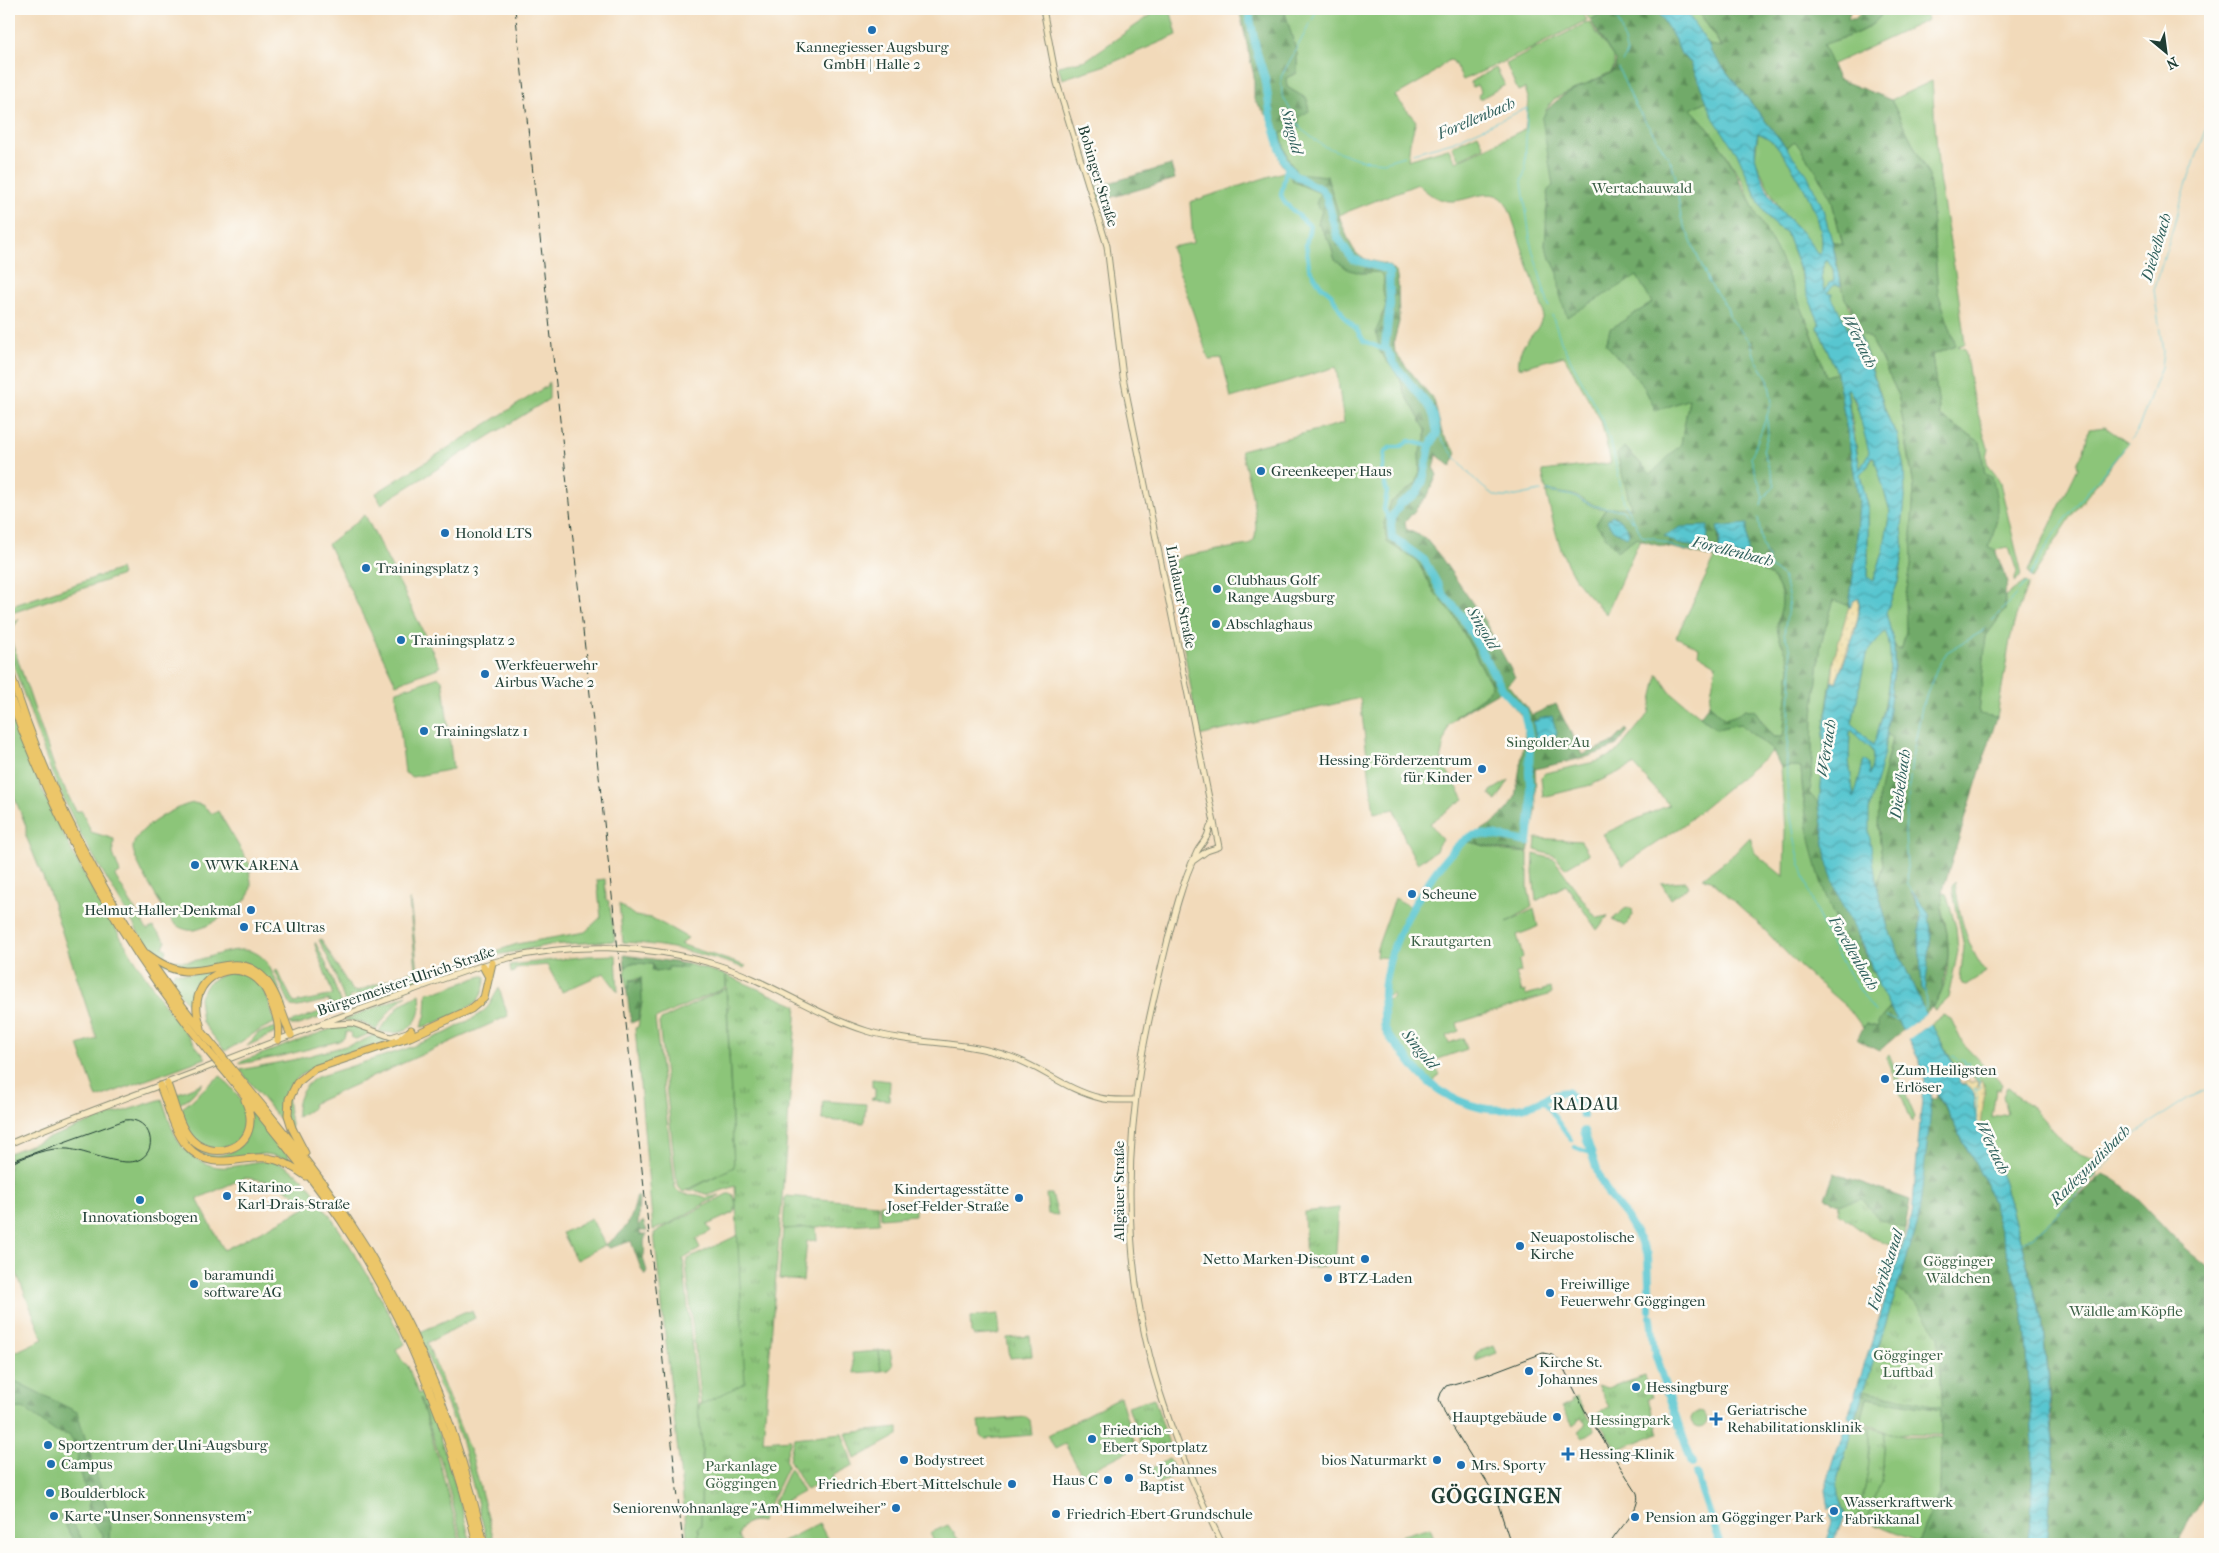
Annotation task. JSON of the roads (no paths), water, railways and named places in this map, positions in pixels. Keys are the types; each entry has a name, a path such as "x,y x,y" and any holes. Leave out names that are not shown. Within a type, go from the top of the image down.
{"highway":[{"path":"9,668 45,770 65,814 105,890 142,950 202,1033 212,1050"},
{"path":"9,694 39,773 99,893 149,973 232,1075 313,1169 375,1263 395,1299 425,1362 451,1427 484,1544"},
{"path":"142,950 159,963 172,969 185,971 226,964 238,964 253,969 265,980 273,992 291,1035"},
{"path":"313,1169 290,1122 288,1107 292,1091 305,1075 314,1070 410,1037 478,1004 484,998 492,963"},
{"path":"483,966 489,980"},
{"path":"202,1033 197,1011 201,988 215,974 228,970 238,970 250,974 261,983 269,995 280,1029 278,1040"},
{"path":"388,1045 404,1037 411,1030"},
{"path":"232,1075 244,1094 341,1221 388,1302 418,1365 444,1430 477,1544"},
{"path":"163,1085 188,1136 203,1149 212,1151 234,1148 244,1138 249,1129 250,1118 244,1094"},
{"path":"163,1085 182,1139 200,1156 211,1162 223,1163 259,1158 279,1160 295,1168 312,1181"}],"main road":[{"name":"Bobinger Straße","path":"1043,9 1057,83 1107,246 1119,353"},
{"name":"Lindauer Straße","path":"1119,353 1219,847 1207,851 1193,861"},
{"name":"Allgäuer Straße","path":"1214,822 1210,825 1208,835 1193,861 1177,909 1158,983 1142,1055 1135,1100 1131,1147 1130,1199 1132,1254 1143,1326 1157,1382 1172,1429 1222,1544"},
{"name":"Bürgermeister-Ulrich-Straße","path":"9,1144 314,1026 483,966 541,953 593,948 646,950 684,956 734,971 827,1015 871,1032 911,1040 962,1044 987,1049 1031,1065 1055,1079 1090,1095 1108,1100 1135,1100"},
{"path":"314,1026 352,1022 379,1034 391,1037 411,1030"}],"water":[{"name":"Wertach","path":"1656,9 1687,9 1711,52 1807,174 1822,206 1832,241 1841,286 1834,285 1827,293 1832,294 1832,298 1845,322 1854,346 1849,325 1853,317 1890,423 1897,434 1904,469 1905,498 1902,527 1904,548 1898,582 1886,613 1894,644 1894,667 1884,753 1869,810 1869,833 1877,886 1888,928 1925,1013 1955,1067 1959,1068 1957,1075 1962,1084 1967,1085 1973,1092 1976,1122 1981,1127 1983,1140 2003,1179 2042,1318 2054,1456 2046,1544 2027,1544 2031,1519 2033,1444 2025,1324 2019,1292 1986,1184 1934,1087 1932,1087 1918,1223 1855,1419 1848,1416 1912,1216 1924,1075 1918,1058 1880,989 1863,945 1841,903 1828,866 1819,803 1824,759 1823,733 1832,681 1836,683 1852,641 1858,618 1859,598 1853,601 1850,608 1849,606 1856,554 1859,501 1837,373 1818,327 1820,324 1807,294 1803,277 1786,232 1775,226 1761,207 1738,155 1714,119 1691,63 1681,54 1674,38","holes":["1758,133 1768,138 1784,156 1801,183 1816,214 1822,243 1820,254 1817,254 1806,237 1774,202 1760,174 1755,157","1827,259 1833,269 1834,281 1829,283 1825,290 1822,270","1847,389 1849,389 1856,402 1869,452 1860,469 1851,423","1871,457 1874,457 1890,511 1883,553 1873,581 1868,577 1868,506 1860,475 1868,466","1885,631 1889,642 1890,672 1885,705 1873,745 1852,723 1866,655","1852,730 1870,748 1873,757 1869,775 1868,764 1864,760 1854,798 1849,761 1850,732"]},
{"path":"1612,515 1625,525 1629,535 1626,537 1613,530 1607,521"},
{"path":"1747,524 1748,553 1746,557 1719,552 1720,538 1717,527"},
{"path":"1708,526 1707,549 1678,544 1664,536 1681,527"},
{"path":"1552,716 1557,734 1541,744 1536,741 1533,722"},
{"path":"1912,891 1929,914 1931,934 1925,993 1922,988 1919,941 1921,914"},
{"path":"1847,1420 1854,1422 1837,1484 1838,1495 1845,1516 1833,1544 1826,1544 1833,1522 1830,1515 1840,1512 1838,1506 1828,1510 1825,1489"}],"waterway":[{"name":"Singold","path":"1248,9 1257,53 1265,78 1271,117 1283,159 1291,172 1321,189 1326,195 1337,236 1352,259 1386,269 1389,272 1390,305 1385,346 1394,364 1431,409 1434,417 1437,433 1430,446 1423,481 1416,494 1401,503 1393,515 1391,524 1392,537 1424,560 1443,594 1461,615 1503,690 1524,712 1530,740 1529,773 1532,804 1528,842 1491,835 1472,836 1459,845 1440,865 1408,915 1394,946 1385,979 1385,1029 1392,1041 1423,1077 1440,1091 1460,1101 1482,1108 1519,1108 1553,1095 1567,1092 1581,1108 1583,1115"},
{"path":"1318,9 1281,77 1282,95 1301,129 1323,146 1361,160 1384,162 1404,156"},
{"path":"1612,12 1620,26 1627,53 1622,62"},
{"path":"1618,68 1635,105 1670,160 1675,174 1681,218 1709,283 1727,307 1730,319 1751,343 1755,358 1768,379 1772,402 1751,458 1763,496 1761,506"},
{"name":"Forellenbach","path":"1413,153 1452,142 1527,108 1525,170 1522,182 1531,245 1549,307"},
{"name":"Diebelbach","path":"2131,439 2139,427 2161,367 2163,352 2154,290 2189,176 2210,120"},
{"path":"1287,165 1281,195 1285,203 1310,226 1306,244 1309,267 1320,285 1331,294 1345,318 1357,330 1364,341 1387,351"},
{"name":"Forellenbach","path":"1552,315 1562,344 1602,418 1612,447 1624,502 1642,536 1654,538 1677,548 1771,568 1784,578 1789,600 1784,634 1790,647 1792,665 1787,780 1795,842 1806,883 1821,922 1840,959 1875,1012"},
{"path":"1763,499 1775,485 1763,450 1768,435 1767,416"},
{"path":"1437,433 1466,471 1494,495 1511,497 1541,491"},
{"path":"1391,524 1384,509 1387,492 1382,474 1385,452 1391,447 1400,447 1409,441 1430,446"},
{"name":"Diebelbach","path":"2030,577 2039,559 2062,524 2128,443"},
{"path":"1547,491 1573,496 1594,506 1622,510 1633,521"},
{"path":"1758,518 1762,544 1771,568"},
{"name":"Diebelbach","path":"1913,893 1908,885 1905,831 1912,758 1922,707 1937,668 1947,652 1983,631 2026,583"},
{"name":"Diebelbach","path":"1925,991 1925,1009"},
{"name":"Forellenbach","path":"1886,1017 1898,1020"},
{"path":"1952,1057 1954,1056 1958,1061"},
{"name":"Wertach","path":"1961,1060 1965,1060 1964,1064 1969,1063 1967,1066 1980,1083 1978,1085 1981,1088 1979,1090 1974,1089 1977,1094 1976,1124"},
{"name":"Radegundisbach","path":"2021,1242 2031,1238 2072,1200 2137,1132 2187,1099 2210,1088"},
{"path":"1543,1100 1571,1140"},
{"name":"Singold","path":"1584,1131 1600,1179 1610,1197 1625,1215 1648,1255 1650,1310"},
{"path":"1575,1147 1592,1154"},
{"name":"Singold","path":"1651,1318 1655,1353 1666,1386"},
{"name":"Singold","path":"1663,1378 1661,1380 1664,1389"},
{"name":"Singold","path":"1668,1393 1679,1426"},
{"name":"Singold","path":"1665,1394 1669,1397"},
{"name":"Singold","path":"1681,1431 1692,1463"},
{"name":"Singold","path":"1696,1474 1720,1544"}],"tram line":[{"path":"9,1162 125,1120 134,1120 141,1124 150,1136 148,1151 144,1157 136,1161 121,1162 75,1150 52,1149 9,1164"},
{"path":"1511,1544 1495,1495 1446,1416 1439,1399 1446,1386 1485,1375 1543,1353 1552,1355 1560,1361 1585,1411 1637,1493 1638,1499 1633,1512 1610,1544"}],"railway":[{"path":"515,9 683,1544"}],"place":[{"name":"Kannegiesser Augsburg GmbH | Halle 2","path":"872,30"},
{"name":"Greenkeeper Haus","path":"1261,471"},
{"name":"Honold LTS","path":"445,533"},
{"name":"Trainingsplatz 3","path":"366,568"},
{"name":"Clubhaus Golf Range Augsburg","path":"1217,589"},
{"name":"Abschlaghaus","path":"1216,624"},
{"name":"Trainingsplatz 2","path":"401,640"},
{"name":"Werkfeuerwehr Airbus Wache 2","path":"485,674"},
{"name":"Trainingslatz 1","path":"424,731"},
{"name":"Hessing Förderzentrum für Kinder","path":"1482,769"},
{"name":"WWK ARENA","path":"195,865"},
{"name":"Scheune","path":"1412,894"},
{"name":"Helmut-Haller-Denkmal","path":"251,910"},
{"name":"FCA Ultras","path":"244,927"},
{"name":"Zum Heiligsten Erlöser","path":"1885,1079"},
{"name":"Kitarino – Karl-Drais-Straße","path":"227,1196"},
{"name":"Kindertagesstätte Josef-Felder-Straße","path":"1019,1198"},
{"name":"Innovationsbogen","path":"140,1200"},
{"name":"Neuapostolische Kirche","path":"1520,1246"},
{"name":"Netto Marken-Discount","path":"1365,1259"},
{"name":"BTZ-Laden","path":"1328,1278"},
{"name":"baramundi software AG","path":"194,1284"},
{"name":"Freiwillige Feuerwehr Göggingen","path":"1550,1293"},
{"name":"Kirche St. Johannes","path":"1529,1371"},
{"name":"Hessingburg","path":"1636,1387"},
{"name":"Hauptgebäude","path":"1557,1417"},
{"name":"Geriatrische Rehabilitationsklinik","path":"1716,1419"},
{"name":"Friedrich - Ebert Sportplatz","path":"1092,1439"},
{"name":"Sportzentrum der Uni-Augsburg","path":"48,1445"},
{"name":"Hessing-Klinik","path":"1568,1454"},
{"name":"Bodystreet","path":"904,1460"},
{"name":"bios Naturmarkt","path":"1437,1460"},
{"name":"Campus","path":"51,1464"},
{"name":"Mrs. Sporty","path":"1461,1465"},
{"name":"St. Johannes Baptist","path":"1129,1478"},
{"name":"Haus C","path":"1108,1480"},
{"name":"Friedrich-Ebert-Mittelschule","path":"1012,1484"},
{"name":"Boulderblock","path":"50,1493"},
{"name":"Seniorenwohnanlage \"Am Himmelweiher\"","path":"896,1508"},
{"name":"Wasserkraftwerk Fabrikkanal","path":"1834,1511"},
{"name":"Friedrich-Ebert-Grundschule","path":"1056,1514"},
{"name":"Karte \"Unser Sonnensystem\"","path":"54,1516"},
{"name":"Pension am Gögginger Park","path":"1635,1517"}],"district":[{"name":"RADAU","path":"1586,1104"},
{"name":"GÖGGINGEN","path":"1497,1496"}],"park label":[{"name":"Wertachauwald","path":"1642,188"},
{"name":"Singolder Au","path":"1548,742"},
{"name":"Krautgarten","path":"1451,941"},
{"name":"Gögginger Wäldchen","path":"1958,1270"},
{"name":"Wäldle am Köpfle","path":"2126,1311"},
{"name":"Gögginger Luftbad","path":"1908,1364"},
{"name":"Hessingpark","path":"1630,1420"},
{"name":"Parkanlage Göggingen","path":"741,1474"}],"water label":[{"name":"Fabrikkanal","path":"1885,1270"}]}
